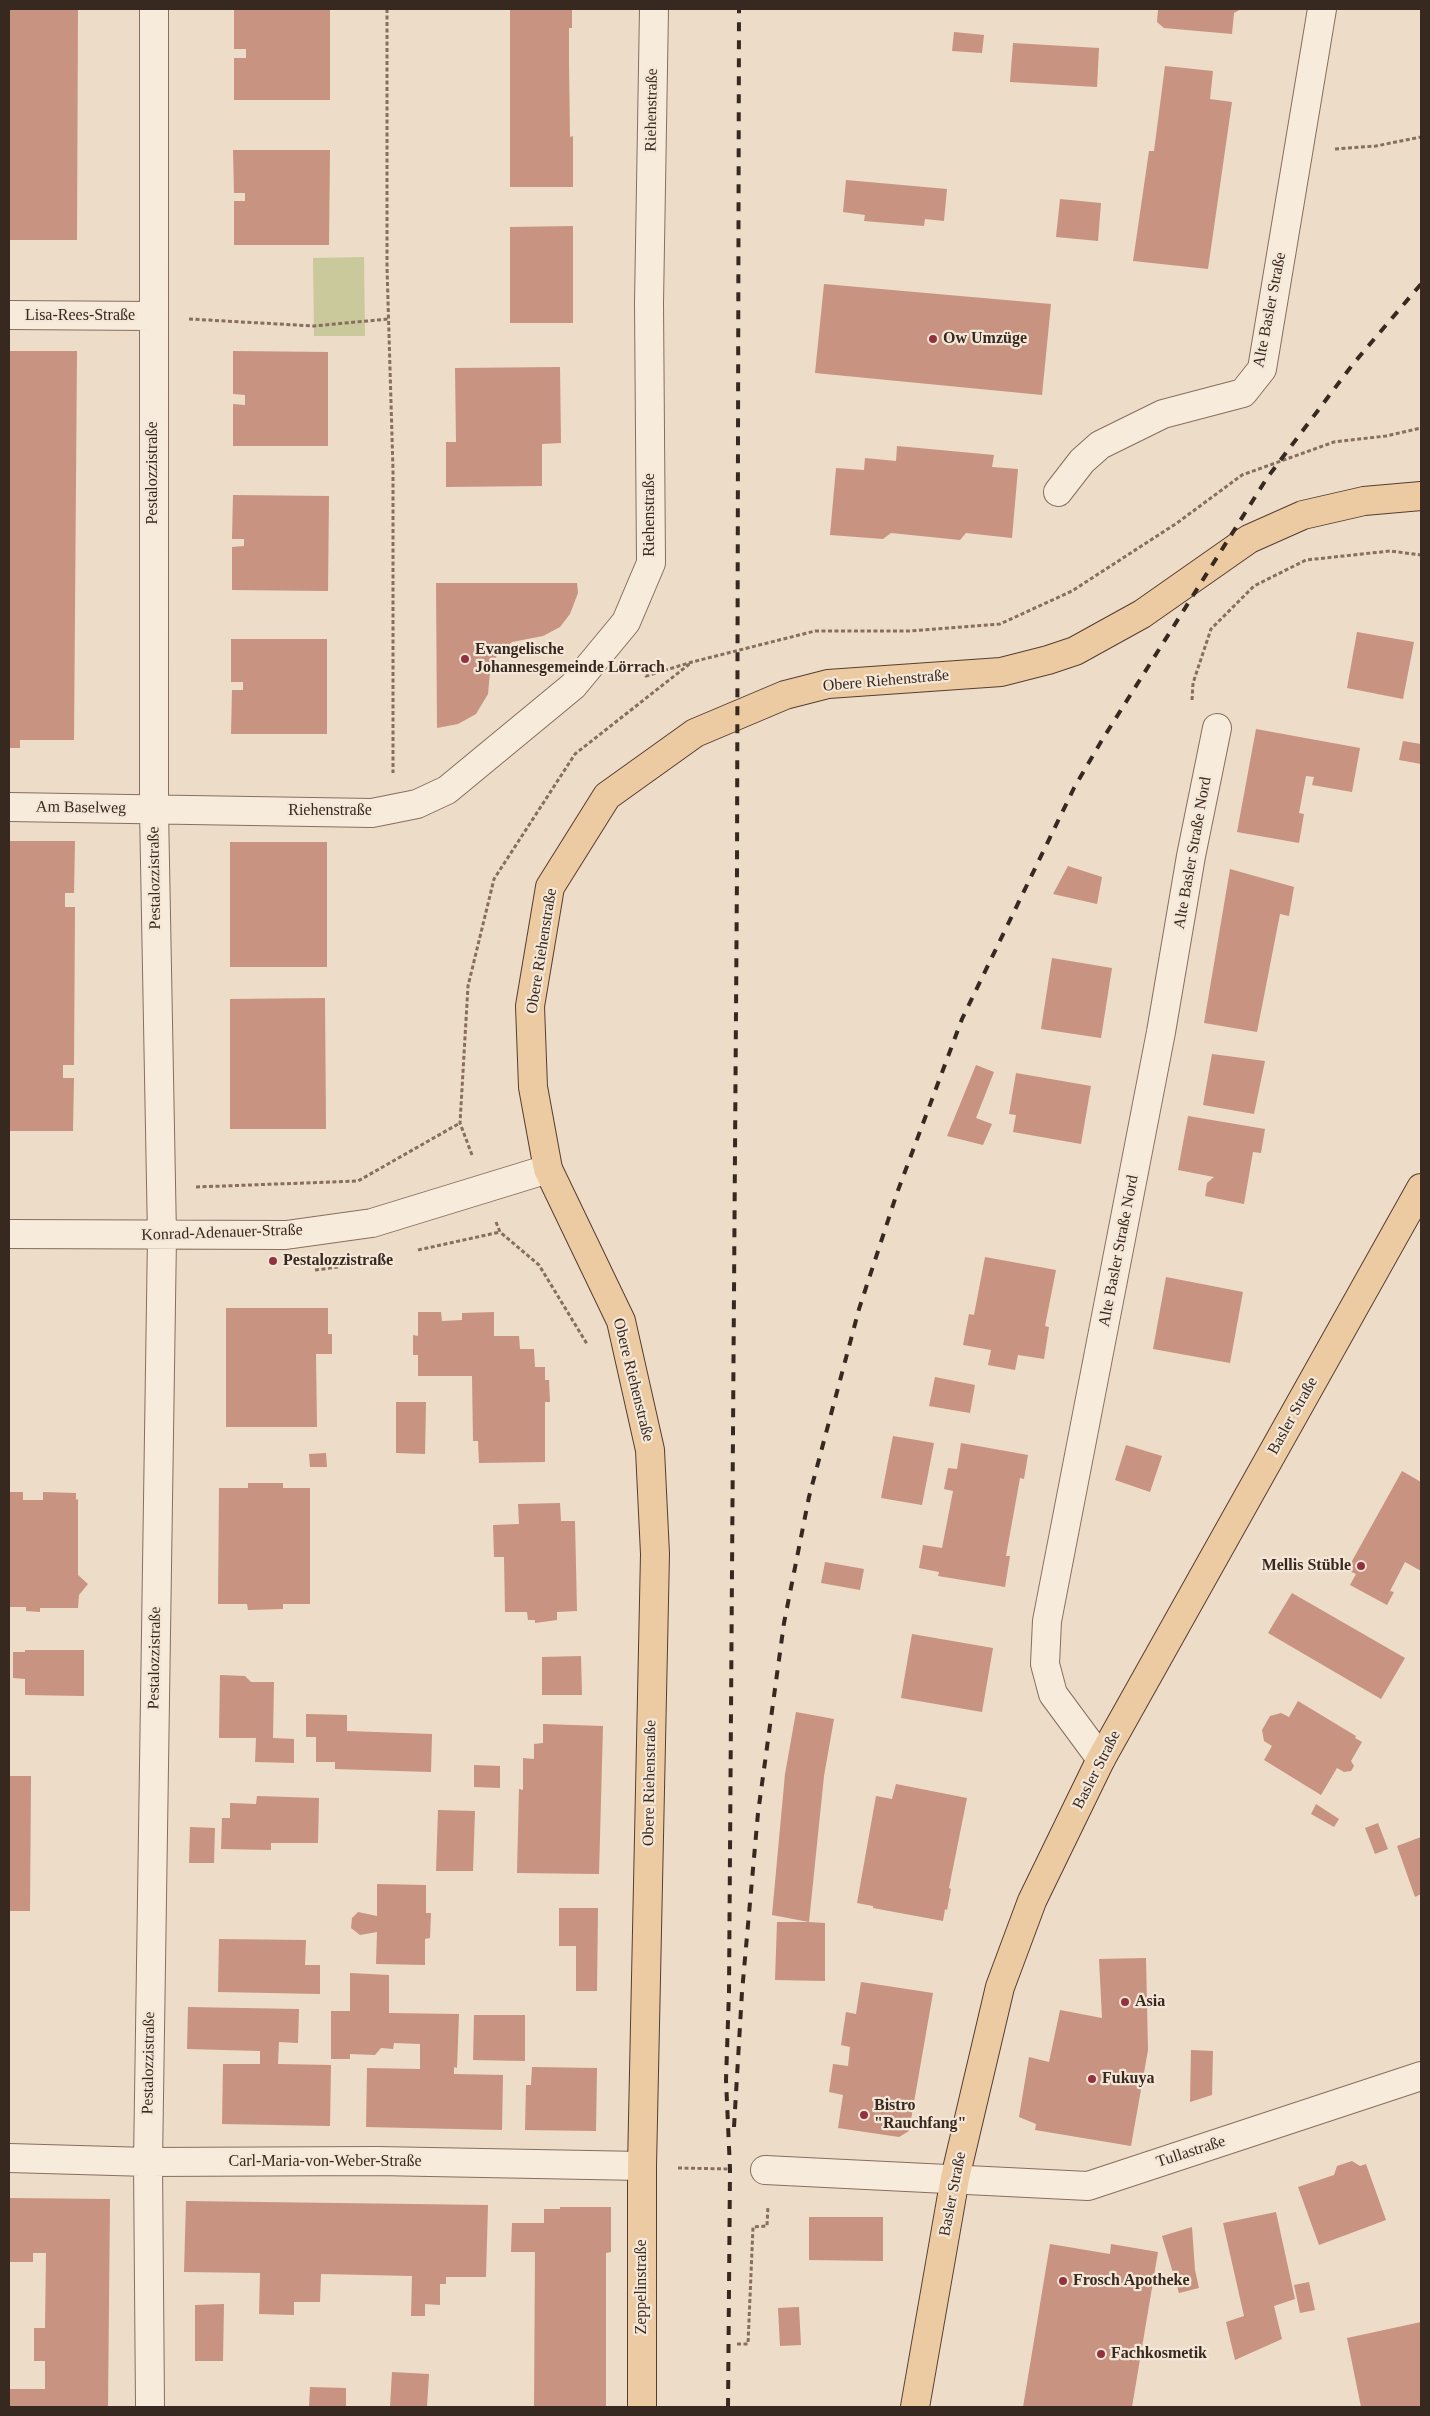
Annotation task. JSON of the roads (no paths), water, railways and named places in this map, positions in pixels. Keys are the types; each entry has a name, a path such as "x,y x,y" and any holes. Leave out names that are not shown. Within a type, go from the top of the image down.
{"main road":[{"name":"Obere Riehenstraße","path":"642,2166 655,1554 650,1450 620,1321 548,1169 533,1087 530,1006 550,887 607,796 695,733 785,695 828,684 1001,672 1048,660 1075,651 1142,614 1249,539 1304,515 1364,501 1421,496"},
{"name":"Basler Straße","path":"915,2407 955,2178 1000,1987 1032,1901 1101,1759 1421,1188"},
{"name":"Zeppelinstraße","path":"642,2166 642,2407"}],"street":[{"name":"Pestalozzistraße","path":"150,2407 148,2162 162,1236 154,809 152,316 154,9"},
{"name":"Riehenstraße","path":"154,809 372,813 418,804 447,790 573,686 626,622 651,563 649,303 654,9"},
{"name":"Alte Basler Straße","path":"1058,492 1082,461 1100,445 1163,414 1243,393 1262,369 1322,9"},
{"name":"Lisa-Rees-Straße","path":"9,316 152,316"},
{"name":"Alte Basler Straße Nord","path":"1101,1759 1053,1694 1045,1664 1047,1621 1161,1032 1191,856 1217,728"},
{"name":"Am Baselweg","path":"9,807 154,809"},
{"name":"Konrad-Adenauer-Straße","path":"9,1234 286,1235 372,1223 548,1169"},
{"name":"Tullastraße","path":"955,2178 1088,2186 1421,2076"},
{"name":"Carl-Maria-von-Weber-Straße","path":"9,2158 148,2162 377,2161 642,2166"},
{"path":"765,2170 955,2178"}],"railway":[{"path":"728,2407 730,2169 726,2080 729,1992 737,872 739,9"},
{"path":"734,2127 742,1992 758,1813 784,1623 809,1497 859,1309 897,1193 962,1019 1074,788 1102,740 1267,478 1353,364 1421,284"}],"place":[{"name":"Ow Umzüge","path":"933,339"},
{"name":"Evangelische Johannesgemeinde Lörrach","path":"465,659"},
{"name":"Pestalozzistraße","path":"273,1261"},
{"name":"Mellis Stüble","path":"1361,1566"},
{"name":"Asia","path":"1125,2002"},
{"name":"Fukuya","path":"1092,2079"},
{"name":"Bistro \"Rauchfang\"","path":"864,2115"},
{"name":"Frosch Apotheke","path":"1063,2281"},
{"name":"Fachkosmetik","path":"1101,2354"}]}
